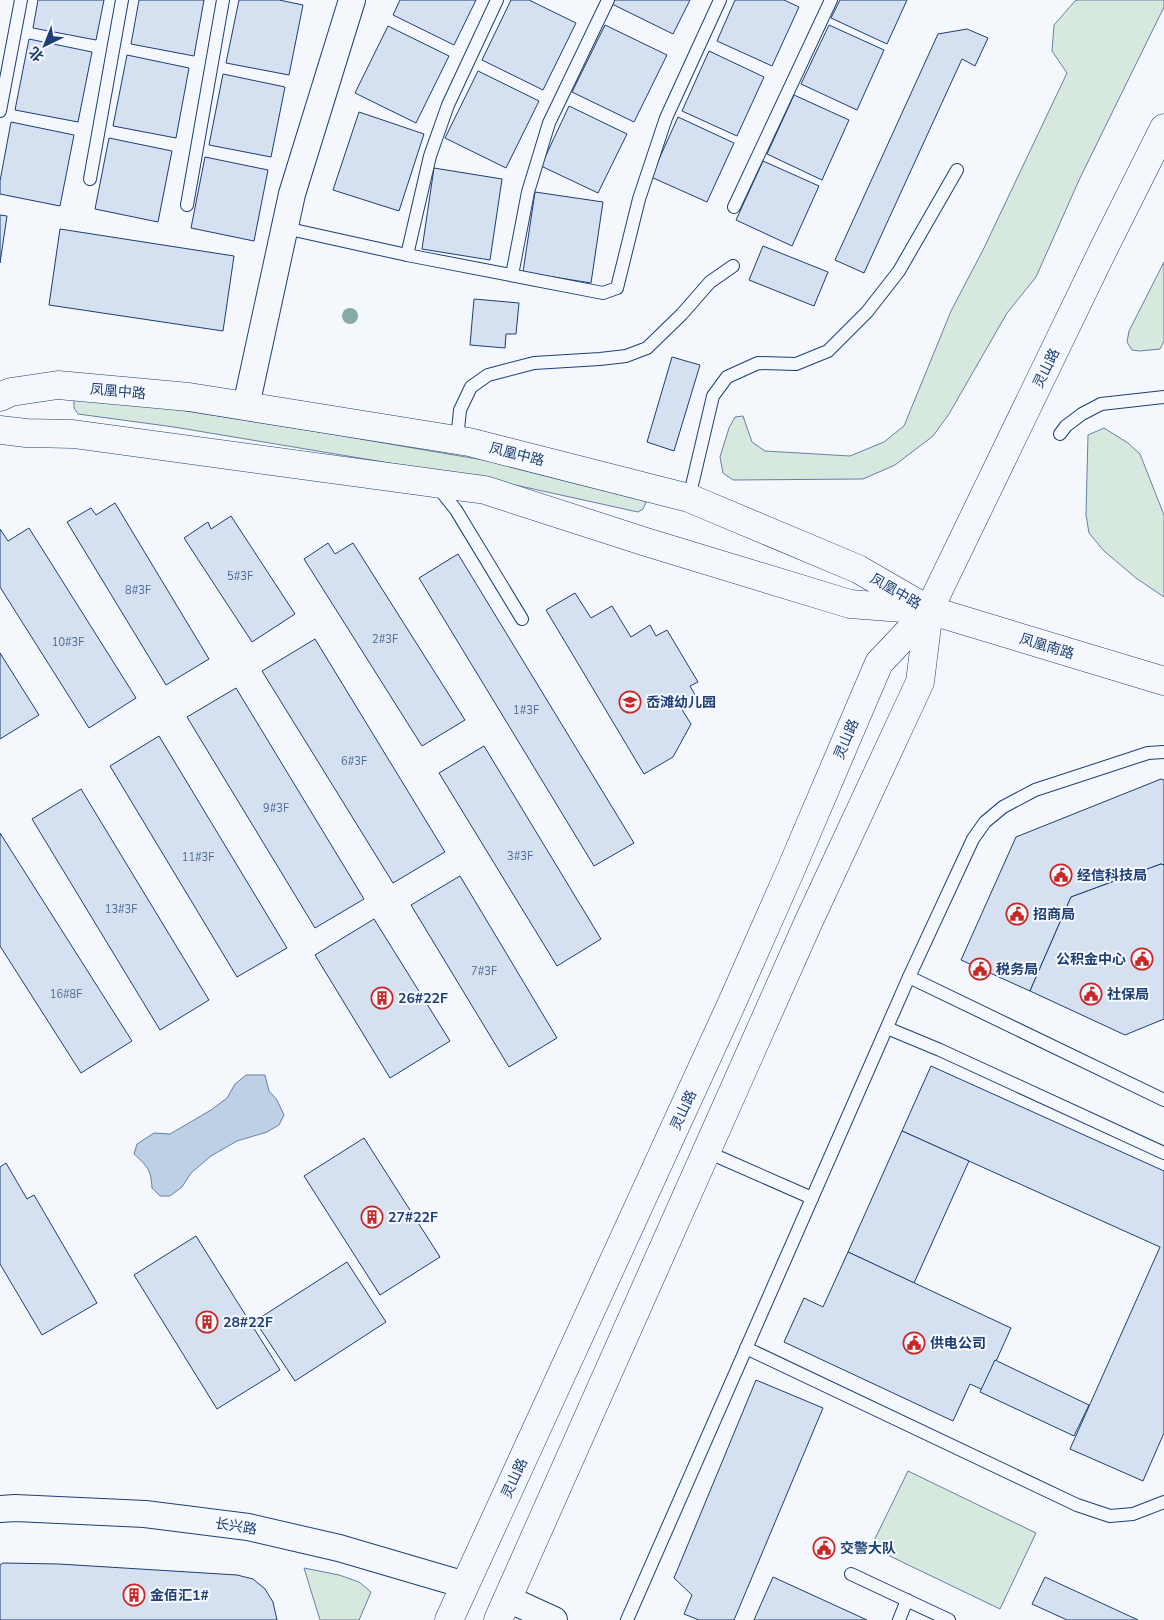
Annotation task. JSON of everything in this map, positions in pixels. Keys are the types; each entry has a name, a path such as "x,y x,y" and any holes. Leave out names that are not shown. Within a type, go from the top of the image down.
{"main road":[{"name":"灵山路","path":"503,1610 808,923 920,682 930,610 1104,248 1164,128"},
{"name":"凤凰中路","path":"0,397 11,392 58,386 190,397 457,440 689,498 858,569 930,610"},
{"name":"凤凰中路","path":"0,430 26,434 73,434 485,490 646,542 850,604 930,610"},
{"name":"灵山路","path":"448,1620 731,1005 879,663 930,610"},
{"name":"凤凰南路","path":"930,610 1164,681"}],"street":[{"path":"246,406 292,194 352,0"},
{"name":"长兴路","path":"0,1508 145,1514 248,1527 339,1548 465,1585"},
{"path":"503,1610 554,1620"}],"lane":[{"path":"0,111 21,0"},
{"path":"90,179 122,0"},
{"path":"187,205 223,0"},
{"path":"407,254 430,156 448,105 496,0"},
{"path":"512,275 528,192 549,123 608,0"},
{"path":"285,228 603,293 617,288 638,199 666,118 720,0"},
{"path":"734,206 831,0"},
{"path":"689,498 713,396 726,377 758,363 796,364 828,351 866,312 899,271 958,170"},
{"path":"457,440 460,410 471,387 488,376 534,363 600,360 626,356 647,348 682,314 710,282 733,266"},
{"path":"1060,434 1066,426 1082,414 1101,404 1164,397"},
{"path":"436,484 456,510 522,619"},
{"path":"627,1620 909,977 973,838 986,822 1003,807 1036,790 1148,753 1164,752"},
{"path":"909,977 1164,1100"},
{"path":"887,1028 940,1050 1164,1153"},
{"path":"721,1158 812,1198"},
{"path":"746,1348 1077,1505 1110,1516 1133,1514 1164,1502"},
{"path":"851,1574 949,1620"},
{"path":"898,1620 907,1600"}],"shaded area":[{"path":"1078,0 1164,0 1164,7 1080,178 1036,277 1007,313 949,414 933,436 895,465 863,479 733,480 723,473 720,457 729,428 735,417 743,416 752,442 765,451 850,456 884,442 904,426 951,311 984,248 1067,73 1052,51 1054,25"},
{"path":"1164,262 1164,341 1160,349 1132,350 1127,342 1129,331"},
{"path":"84,395 513,465 642,498 646,503 643,509 638,512 497,481 174,427 78,414 74,408 74,399"},
{"path":"1104,428 1128,443 1140,454 1164,515 1164,597 1136,578 1104,551 1089,533 1086,515 1088,435"},
{"path":"908,1471 1036,1533 1000,1609 871,1547"},
{"path":"304,1568 339,1575 359,1582 371,1592 359,1620 320,1620"}],"water":[{"path":"246,1075 265,1075 269,1091 277,1100 284,1115 279,1125 267,1132 237,1141 211,1156 191,1173 182,1187 170,1196 160,1196 152,1188 148,1169 134,1154 137,1144 154,1133 170,1134 211,1110 227,1098 235,1084"}],"building":[{"path":"38,0 104,0 96,40 33,28"},
{"path":"139,0 204,0 194,56 131,44"},
{"path":"239,0 279,0 303,5 289,75 226,63"},
{"path":"400,0 476,0 454,45 393,15"},
{"path":"511,0 529,0 576,23 543,90 482,60"},
{"path":"614,0 690,0 673,34 612,4"},
{"path":"735,0 784,0 799,7 772,66 717,41"},
{"path":"840,0 907,0 887,44 831,18"},
{"path":"605,25 667,55 634,122 572,92"},
{"path":"829,25 884,50 857,110 801,84"},
{"path":"388,26 449,56 416,123 355,93"},
{"path":"967,29 988,38 975,66 962,59 864,273 835,260 938,34"},
{"path":"29,39 92,52 78,122 15,110"},
{"path":"709,51 764,77 737,136 682,111"},
{"path":"127,55 189,68 176,138 113,126"},
{"path":"478,71 539,101 506,168 445,138"},
{"path":"223,74 285,87 271,157 209,145"},
{"path":"794,95 849,120 822,180 767,154"},
{"path":"569,106 627,134 598,193 541,166"},
{"path":"359,112 424,134 399,211 333,190"},
{"path":"678,117 734,143 707,202 651,177"},
{"path":"11,122 74,135 60,206 0,194 0,181"},
{"path":"109,138 172,151 158,222 95,209"},
{"path":"205,157 268,170 254,241 191,228"},
{"path":"763,161 819,186 792,246 736,220"},
{"path":"434,168 502,179 490,260 422,249"},
{"path":"535,192 603,202 591,283 523,272"},
{"path":"0,215 7,216 0,263"},
{"path":"60,229 234,256 223,331 49,305"},
{"path":"763,246 828,272 814,306 749,280"},
{"path":"474,299 519,303 516,334 506,334 505,348 470,345"},
{"path":"672,357 700,365 674,451 647,442"},
{"path":"115,503 209,659 166,685 67,522 91,508 96,515"},
{"path":"231,516 295,614 252,642 184,538 208,522 211,529"},
{"path":"29,528 136,698 89,728 0,587 0,529 8,541"},
{"path":"328,543 335,554 353,543 465,720 422,746 304,559"},
{"path":"458,554 634,843 594,866 419,578"},
{"path":"575,593 591,618 612,606 631,637 650,625 656,636 667,630 698,682 690,686 697,698 681,708 691,724 673,757 644,774 546,610"},
{"path":"315,639 445,852 393,883 262,671"},
{"path":"0,653 39,715 0,739"},
{"path":"236,688 364,899 315,928 187,717"},
{"path":"159,736 287,948 237,977 110,766"},
{"path":"484,746 601,939 557,966 439,773"},
{"path":"1161,779 1164,780 1164,865 1161,864 1071,897 1030,991 961,960 1016,837"},
{"path":"81,789 209,1000 160,1030 32,819"},
{"path":"0,833 132,1041 81,1073 0,946"},
{"path":"1161,864 1164,865 1164,1019 1125,1035 1030,991 1071,897"},
{"path":"460,876 557,1038 509,1067 411,905"},
{"name":"26#22F","path":"374,919 450,1041 390,1078 315,955"},
{"path":"931,1066 1164,1171 1164,1433 1143,1481 1070,1449 1160,1247 902,1131"},
{"path":"902,1131 969,1161 914,1283 848,1252"},
{"name":"27#22F","path":"364,1138 440,1257 380,1295 304,1176"},
{"path":"6,1163 27,1199 34,1195 97,1303 42,1335 0,1264 0,1167"},
{"name":"28#22F","path":"196,1236 280,1370 217,1409 134,1275"},
{"path":"848,1252 1011,1328 983,1390 970,1384 953,1421 784,1342 804,1298 823,1307"},
{"path":"347,1262 386,1322 295,1381 255,1321"},
{"path":"995,1360 1089,1405 1074,1436 980,1392"},
{"path":"756,1380 823,1408 734,1620 699,1620 684,1614 692,1595 674,1578"},
{"name":"金佰汇1#","path":"3,1563 59,1564 237,1575 253,1579 265,1589 273,1602 277,1620 0,1620 0,1565"},
{"path":"773,1577 867,1620 754,1620"},
{"path":"1045,1577 1138,1620 1067,1620 1032,1604"}],"place":[{"name":"岙滩幼儿园","path":"630,702"},
{"name":"经信科技局","path":"1061,875"},
{"name":"招商局","path":"1017,914"},
{"name":"公积金中心","path":"1142,959"},
{"name":"税务局","path":"980,969"},
{"name":"社保局","path":"1091,994"},
{"name":"26#22F","path":"382,998"},
{"name":"27#22F","path":"372,1217"},
{"name":"28#22F","path":"207,1322"},
{"name":"供电公司","path":"914,1343"},
{"name":"交警大队","path":"824,1548"},
{"name":"金佰汇1#","path":"134,1595"}]}
